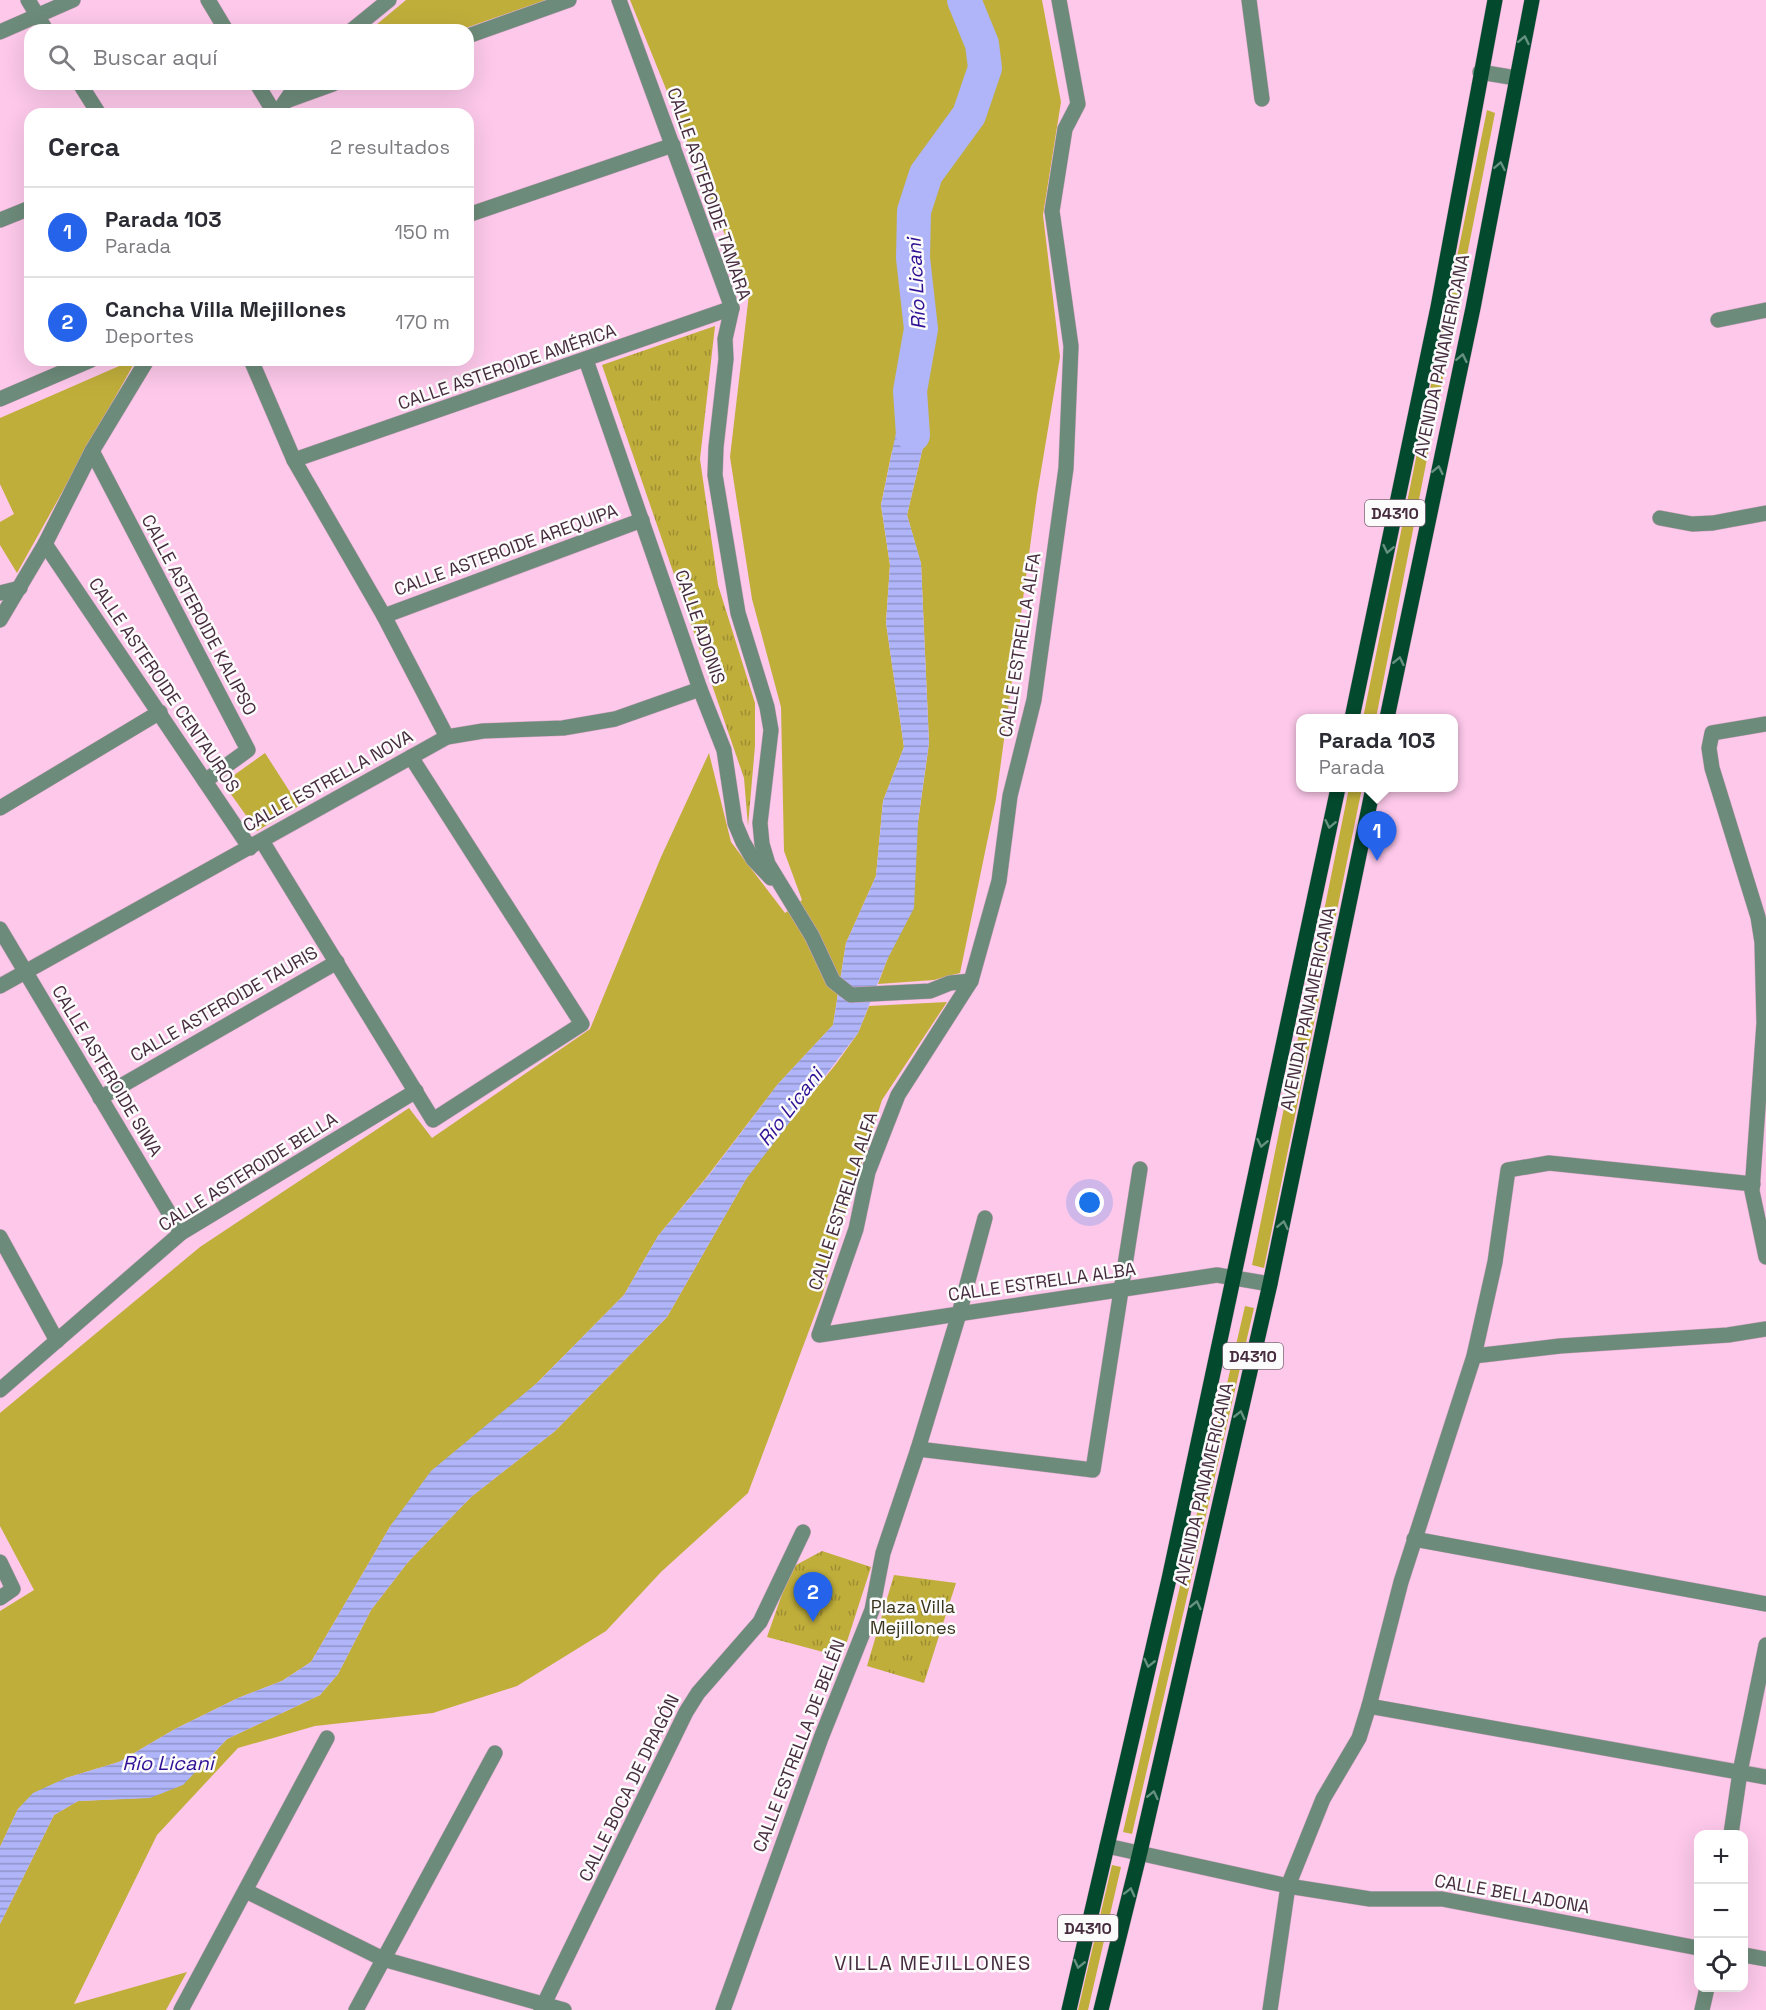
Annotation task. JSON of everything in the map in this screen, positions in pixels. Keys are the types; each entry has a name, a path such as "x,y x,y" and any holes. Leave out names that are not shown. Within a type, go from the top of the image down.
{"main road":[{"name":"AVENIDA PANAMERICANA","path":"1353,714 1436,318 1495,0"},
{"name":"AVENIDA PANAMERICANA","path":"1388,714 1473,308 1532,0"},
{"name":"AVENIDA PANAMERICANA","path":"1069,2010 1169,1579 1337,792"},
{"name":"AVENIDA PANAMERICANA","path":"1101,2010 1140,1852 1270,1284 1371,792"}],"street":[{"path":"28,0 43,24"},
{"path":"0,32 73,0"},
{"path":"208,0 222,24"},
{"path":"359,24 389,0"},
{"path":"474,34 569,0"},
{"name":"CALLE ASTEROIDE TAMARA","path":"619,0 732,308 725,339 726,359 715,475 738,613 767,707 771,730 760,823 762,844 768,864 787,896"},
{"name":"CALLE ESTRELLA ALFA","path":"819,1335 856,1229 868,1172 898,1095 971,981 999,881 1010,796 1034,700 1066,468 1071,346 1053,211 1065,129 1078,104 1059,0"},
{"path":"1249,0 1262,99"},
{"path":"1480,72 1516,78"},
{"path":"84,90 95,108"},
{"path":"262,90 277,108"},
{"path":"280,108 293,90"},
{"path":"283,108 321,90"},
{"path":"474,213 673,145"},
{"path":"0,220 24,210"},
{"name":"CALLE ASTEROIDE AMÉRICA","path":"294,460 732,308"},
{"path":"1718,320 1766,310"},
{"name":"CALLE ADONIS","path":"586,360 700,688 724,750 735,823 753,859 787,896"},
{"path":"0,399 77,366"},
{"path":"0,620 45,544 92,451 143,366"},
{"path":"254,366 294,460 384,616 447,737"},
{"name":"CALLE ASTEROIDE KALIPSO","path":"92,451 248,750 205,781"},
{"path":"1660,518 1692,524 1713,523 1766,513"},
{"name":"CALLE ASTEROIDE AREQUIPA","path":"384,616 642,520"},
{"name":"CALLE ASTEROIDE CENTAUROS","path":"45,544 205,781 256,844 337,962 433,1120 582,1024 411,757"},
{"path":"0,594 20,588"},
{"name":"CALLE ESTRELLA NOVA","path":"0,986 447,737 483,731 563,728 615,719 700,688"},
{"path":"0,808 160,712"},
{"path":"1766,724 1712,733 1709,748 1712,768 1758,917 1762,942 1764,1023 1761,1133 1752,1191 1766,1257"},
{"path":"787,896 812,936 833,981 851,995 930,991 950,983 971,981"},
{"name":"CALLE ASTEROIDE SIWA","path":"0,929 181,1233"},
{"name":"CALLE ASTEROIDE TAURIS","path":"100,1098 337,962"},
{"name":"CALLE ASTEROIDE BELLA","path":"0,1390 181,1233 416,1091"},
{"path":"1270,2010 1288,1886 1323,1799 1359,1737 1401,1582 1474,1356 1495,1262 1508,1170 1549,1163 1753,1184"},
{"path":"918,1449 1093,1470 1140,1169"},
{"name":"CALLE ESTRELLA DE BELÉN","path":"723,2010 821,1738 872,1610 883,1553 918,1449 985,1218"},
{"path":"0,1237 57,1341"},
{"name":"CALLE ESTRELLA ALBA","path":"819,1335 1217,1275 1270,1284"},
{"path":"1474,1356 1560,1346 1728,1335 1766,1329"},
{"name":"CALLE BOCA DE DRAGÓN","path":"543,2008 686,1712 698,1693 760,1622 803,1532"},
{"path":"1414,1539 1766,1604"},
{"path":"0,1562 14,1589 0,1598"},
{"path":"1732,1830 1740,1772 1766,1645"},
{"path":"1369,1706 1766,1777"},
{"path":"181,2010 327,1737"},
{"path":"356,2010 495,1753"},
{"name":"CALLE BELLADONA","path":"1107,1846 1288,1886 1370,1899 1443,1899 1694,1947"},
{"path":"246,1891 383,1959 543,2008 564,2010"},
{"path":"1748,1956 1766,1959"},
{"path":"1702,2010 1706,1992"}],"green space":[{"path":"406,0 546,0 474,25 377,24"},
{"path":"630,0 1042,0 1061,102 1043,215 1060,357 1037,495 996,799 960,973 934,980 878,984 887,960 918,822 929,743 921,564 907,515 923,447 892,451 881,505 890,565 886,623 904,747 883,801 876,876 846,943 833,1025 778,1084 658,1236 624,1295 391,1525 311,1662 282,1681 238,1698 175,1729 119,1762 66,1778 18,1809 0,1847 0,1611 34,1590 0,1526 0,1413 200,1247 409,1108 432,1138 590,1029 661,857 709,753 731,842 785,913 802,900 784,851 781,707 752,599 730,457 749,294"},
{"path":"1487,110 1495,113 1377,714 1364,714"},
{"path":"715,326 700,459 718,585 755,703 755,746 748,826 744,778 602,365"},
{"path":"119,366 133,366 17,573 0,545 0,522 14,514 0,484 0,418"},
{"path":"265,753 299,806 257,831 223,783"},
{"path":"1348,792 1361,792 1264,1268 1252,1265"},
{"path":"947,1002 882,1100 822,1296 748,1493 661,1572 606,1631 517,1686 433,1713 315,1726 238,1748 157,1835 74,2004 187,1972 166,2010 0,2010 0,1924 54,1815 78,1801 141,1798 199,1769 227,1739 320,1695 338,1674 371,1610 408,1562 471,1497 555,1431 667,1317 746,1179 836,1064 858,1033 869,1006"},
{"path":"1245,1306 1254,1308 1132,1834 1123,1832"},
{"name":"Plaza Villa Mejillones","path":"822,1551 871,1567 842,1657 767,1637 787,1580 796,1565"},
{"name":"Plaza Villa Mejillones","path":"894,1575 956,1583 924,1683 867,1666"},
{"path":"1112,1865 1121,1867 1088,2010 1078,2010"}],"water":[{"name":"Río Licani","path":"920,382 923,447 907,515 921,563 929,743 918,822 914,908 887,960 858,1033 746,1179 667,1317 555,1431 471,1497 408,1562 371,1610 338,1674 320,1695 227,1739 183,1785 150,1798 78,1801 54,1815 0,1924 0,1847 18,1809 33,1793 66,1778 119,1762 175,1729 238,1698 282,1681 311,1662 391,1525 431,1471 537,1383 624,1295 658,1236 709,1175 778,1084 833,1025 846,943 876,876 883,801 904,747 886,623 890,565 881,505 904,394"}],"waterway":[{"name":"Río Licani","path":"913,435 910,391 921,329 913,258 914,211 926,174 969,115 985,68 982,44 964,0"}],"place":[{"name":"Parada 103","path":"1377,861"},
{"name":"Cancha Villa Mejillones","path":"813,1622"}],"district":[{"name":"VILLA MEJILLONES","path":"933,1963"}]}
